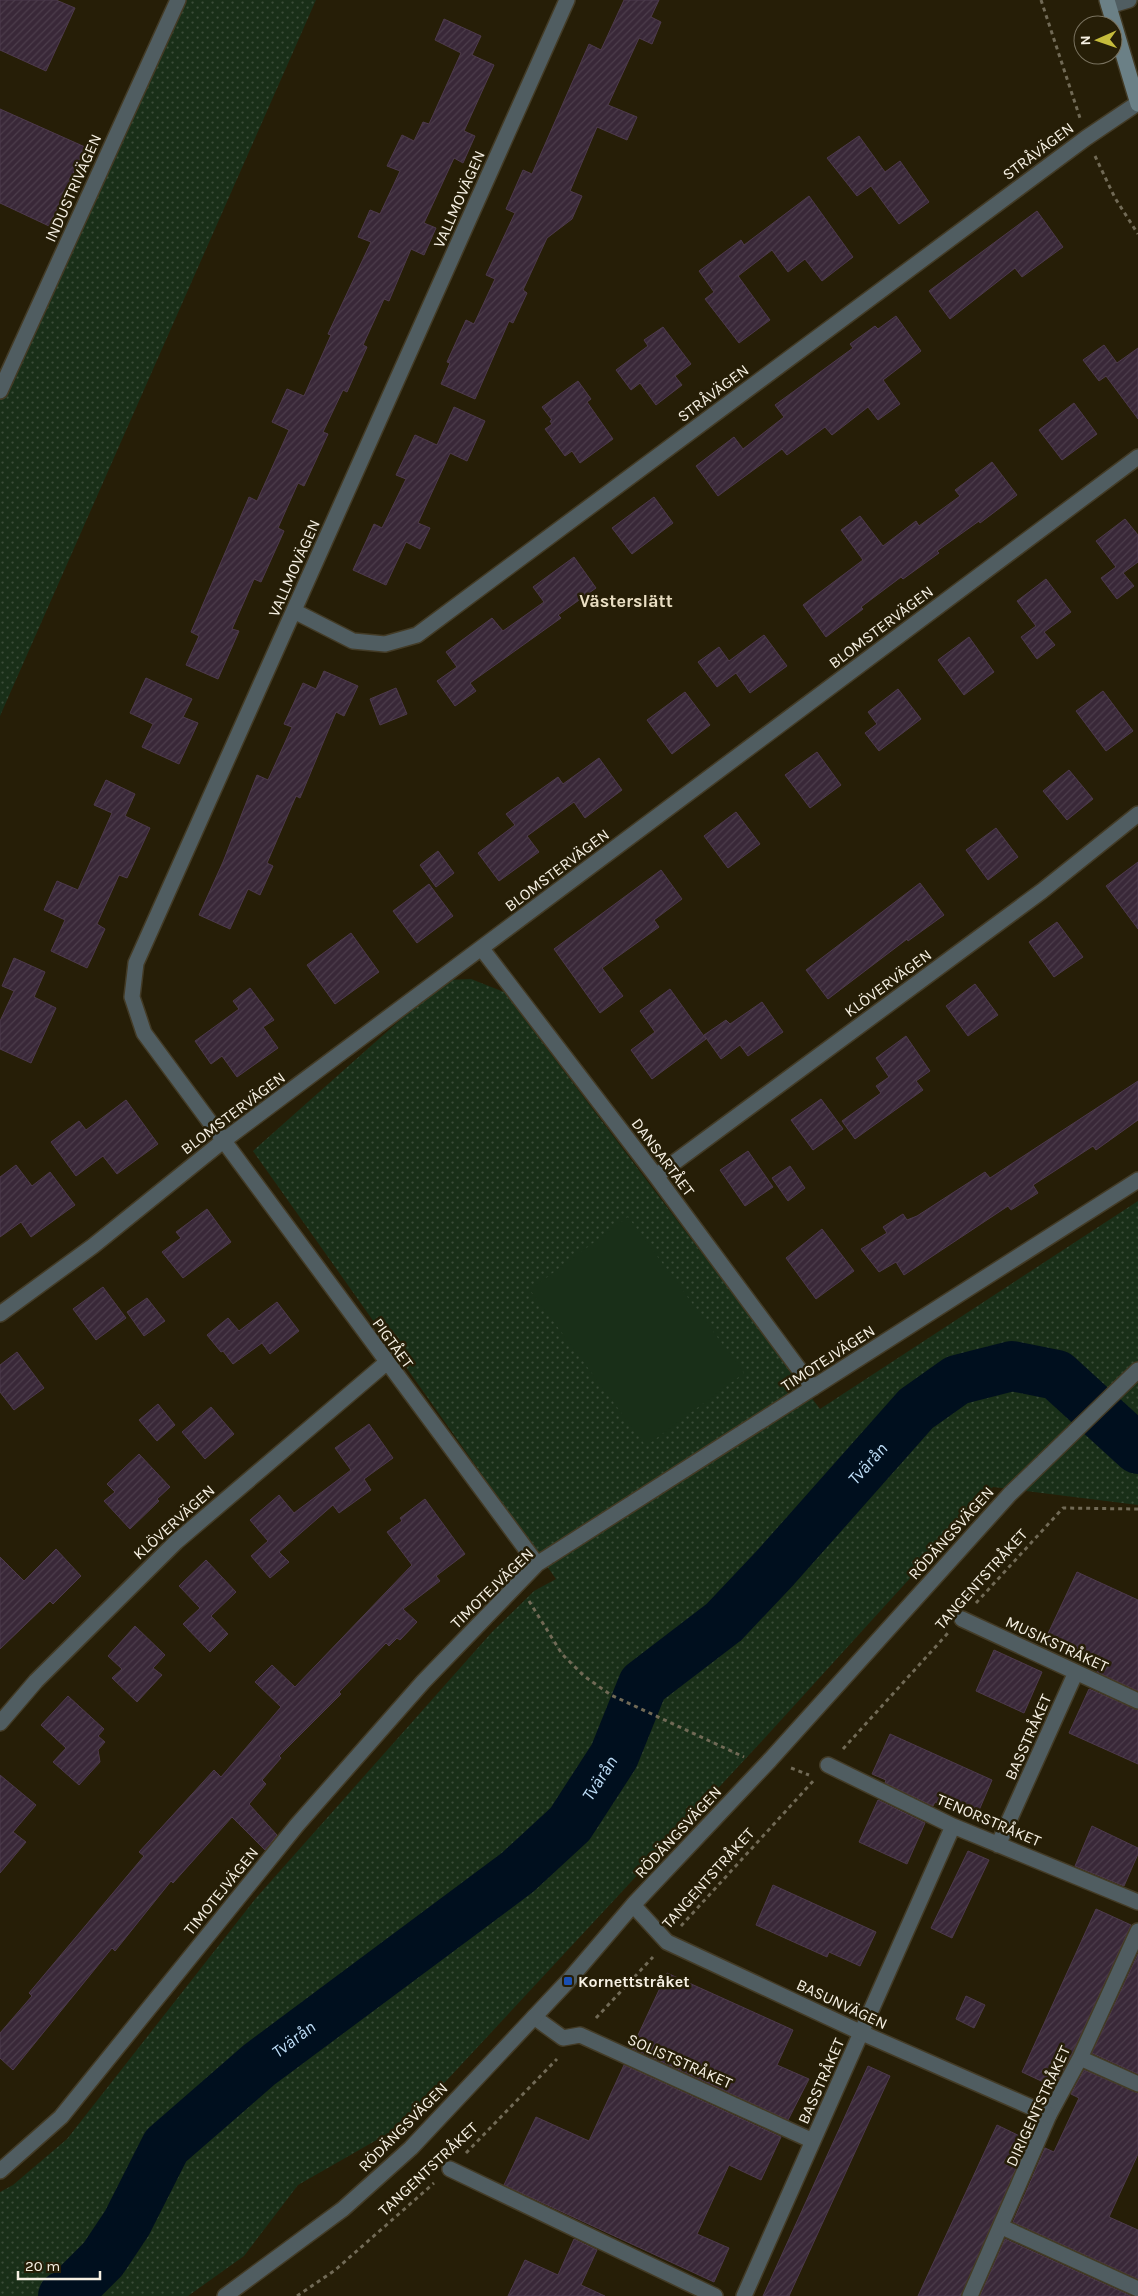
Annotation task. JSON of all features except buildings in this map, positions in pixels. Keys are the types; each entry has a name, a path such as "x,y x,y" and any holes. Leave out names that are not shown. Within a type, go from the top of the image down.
{"street":[{"name":"INDUSTRIVÄGEN","path":"0,391 178,0"},
{"name":"VALLMOVÄGEN","path":"223,1141 144,1033 132,997 136,963 567,0"},
{"path":"1129,0 1108,3 1138,104"},
{"name":"STRÅVÄGEN","path":"294,611 353,641 385,644 417,635 1086,138 1138,104"},
{"name":"BLOMSTERVÄGEN","path":"0,1314 94,1246 223,1141 1138,457"},
{"name":"KLÖVERVÄGEN","path":"656,1176 1042,891 1138,814"},
{"name":"DANSARTÅET","path":"482,948 656,1176 813,1388"},
{"name":"PIGTÅET","path":"223,1141 537,1564"},
{"name":"TIMOTEJVÄGEN","path":"0,2171 61,2117 297,1825 423,1682 537,1564 1138,1180"},
{"name":"KLÖVERVÄGEN","path":"0,1722 36,1681 176,1542 386,1363"},
{"name":"RÖDÄNGSVÄGEN","path":"225,2296 343,2209 411,2148 568,1981 633,1905 770,1760 1010,1494 1134,1374"},
{"name":"MUSIKSTRÅKET","path":"962,1619 1138,1701"},
{"name":"BASSTRÅKET","path":"998,1845 1076,1672"},
{"name":"TENORSTRÅKET","path":"828,1765 953,1826 1138,1902"},
{"name":"BASSTRÅKET","path":"744,2296 953,1826"},
{"name":"BASUNVÄGEN","path":"633,1905 667,1942 862,2033 1050,2115"},
{"name":"DIRIGENTSTRÅKET","path":"970,2296 1050,2115 1080,2058 1138,1931"},
{"name":"SOLISTSTRÅKET","path":"534,2017 562,2038 580,2035 813,2141"},
{"path":"1080,2058 1138,2084"},
{"path":"450,2169 715,2296"},
{"path":"1002,2227 1138,2289"}],"path":[{"name":"TANGENTSTRÅKET","path":"297,2296 334,2271 450,2169 667,1942 1063,1508 1138,1509"},
{"path":"518,1583 562,1654 584,1676 611,1695 746,1757 770,1760"}],"green space":[{"path":"178,0 316,0 0,716 0,391"},
{"path":"471,979 504,992 820,1409 1138,1201 1138,1505 993,1487 761,1742 408,2122 298,2185 244,2256 188,2296 0,2296 0,2192 13,2185 67,2139 256,1898 492,1632 534,1591 556,1579 253,1151 445,980"},
{"path":"628,1217 744,1373 646,1446 530,1290"}],"waterway":[{"name":"Tvärån","path":"63,2296 68,2294 103,2259 127,2223 166,2146 259,2065 518,1872 570,1824 614,1756 643,1684 724,1622 776,1567 916,1409 957,1380 1012,1366 1057,1375 1138,1449"}],"place":[{"name":"Kornettstråket","path":"568,1981"}],"district":[{"name":"Västerslätt","path":"626,601"}]}
